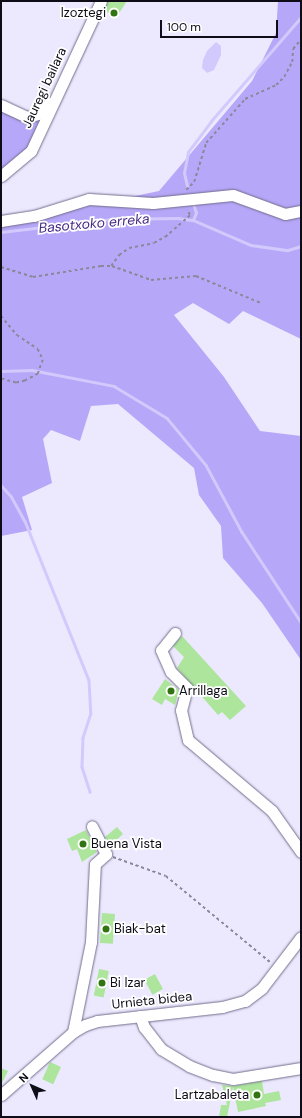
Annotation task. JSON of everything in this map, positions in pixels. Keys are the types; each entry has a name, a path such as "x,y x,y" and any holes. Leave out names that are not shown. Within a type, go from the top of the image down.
{"street":[{"name":"Jauregi bailara","path":"1,176 31,151 101,1"},
{"path":"1,105 28,117 38,114 54,100"},
{"path":"1,221 34,216 89,199 153,203 233,195 285,214 301,211"},
{"path":"175,633 161,650 171,672 187,688 181,710 188,740 272,811 301,852"},
{"path":"73,1032 90,942 96,864 106,854 92,826"},
{"name":"Urnieta bidea","path":"1,1095 73,1032 97,1021 235,1004 258,991 301,937"},
{"path":"140,1016 144,1026 161,1049 189,1066 213,1075 233,1079 301,1068"}],"path":[{"path":"180,192 194,182 206,143 237,108 251,95 276,85 284,77 292,62 293,49 301,39"},
{"path":"111,266 119,255 129,248 154,243 165,237 190,215 188,210"},
{"path":"1,267 33,277 64,274 91,267 111,266 151,280 204,277 242,297 261,303"},
{"path":"1,316 17,335 38,349 43,360 41,370 25,381 16,383 1,379"},
{"path":"1,423 1,453"},
{"path":"106,854 166,876 277,967"}],"shaded area":[{"path":"278,1 301,1 301,339 243,311 229,324 193,303 174,315 224,377 260,431 301,436 301,660 262,603 223,558 221,526 199,495 194,468 118,404 91,406 80,441 51,430 43,439 52,483 22,497 32,530 1,536 1,224 159,191 252,81 276,33"},
{"path":"216,42 221,46 221,55 214,70 207,73 202,68 203,60 207,51"},
{"path":"1,107 41,118 28,150 1,170"}],"building":[{"name":"Izoztegi","path":"108,1 127,1 116,18 104,10"},
{"path":"182,636 246,706 230,720 222,712 218,715 177,668 184,657 173,646"},
{"name":"Arrillaga","path":"165,679 179,690 175,705 165,699 162,705 152,699"},
{"path":"117,827 123,834 110,846 105,837"},
{"name":"Buena Vista","path":"86,830 97,852 82,862 77,849 72,851 67,839"},
{"name":"Biak-bat","path":"102,913 115,914 113,944 100,943"},
{"name":"Bi Izar","path":"99,969 109,971 104,997 94,996"},
{"path":"155,974 163,989 152,995 144,980"},
{"path":"50,1062 61,1067 53,1084 42,1079"},
{"path":"1,1068 8,1071 1,1085"},
{"name":"Lartzabaleta","path":"262,1081 264,1094 279,1091 281,1100 265,1103 266,1106 238,1112 233,1087 227,1117 219,1117 221,1105 227,1105 222,1085 234,1086"}],"waterway":[{"path":"187,186 184,173 188,152 211,121 301,17"},
{"path":"193,204 196,213 193,220"},
{"name":"Basotxoko erreka","path":"1,232 112,219 178,218 193,220 251,245 288,250 301,246"},
{"path":"1,371 32,370 114,386 167,418 206,465 242,532 301,622"},
{"path":"1,485 11,496 25,521 89,680 91,713 83,738 82,767 90,792"}],"place":[{"name":"Izoztegi","path":"114,13"},
{"name":"Arrillaga","path":"171,691"},
{"name":"Buena Vista","path":"83,844"},
{"name":"Biak-bat","path":"106,929"},
{"name":"Bi Izar","path":"102,983"},
{"name":"Lartzabaleta","path":"257,1095"}]}
